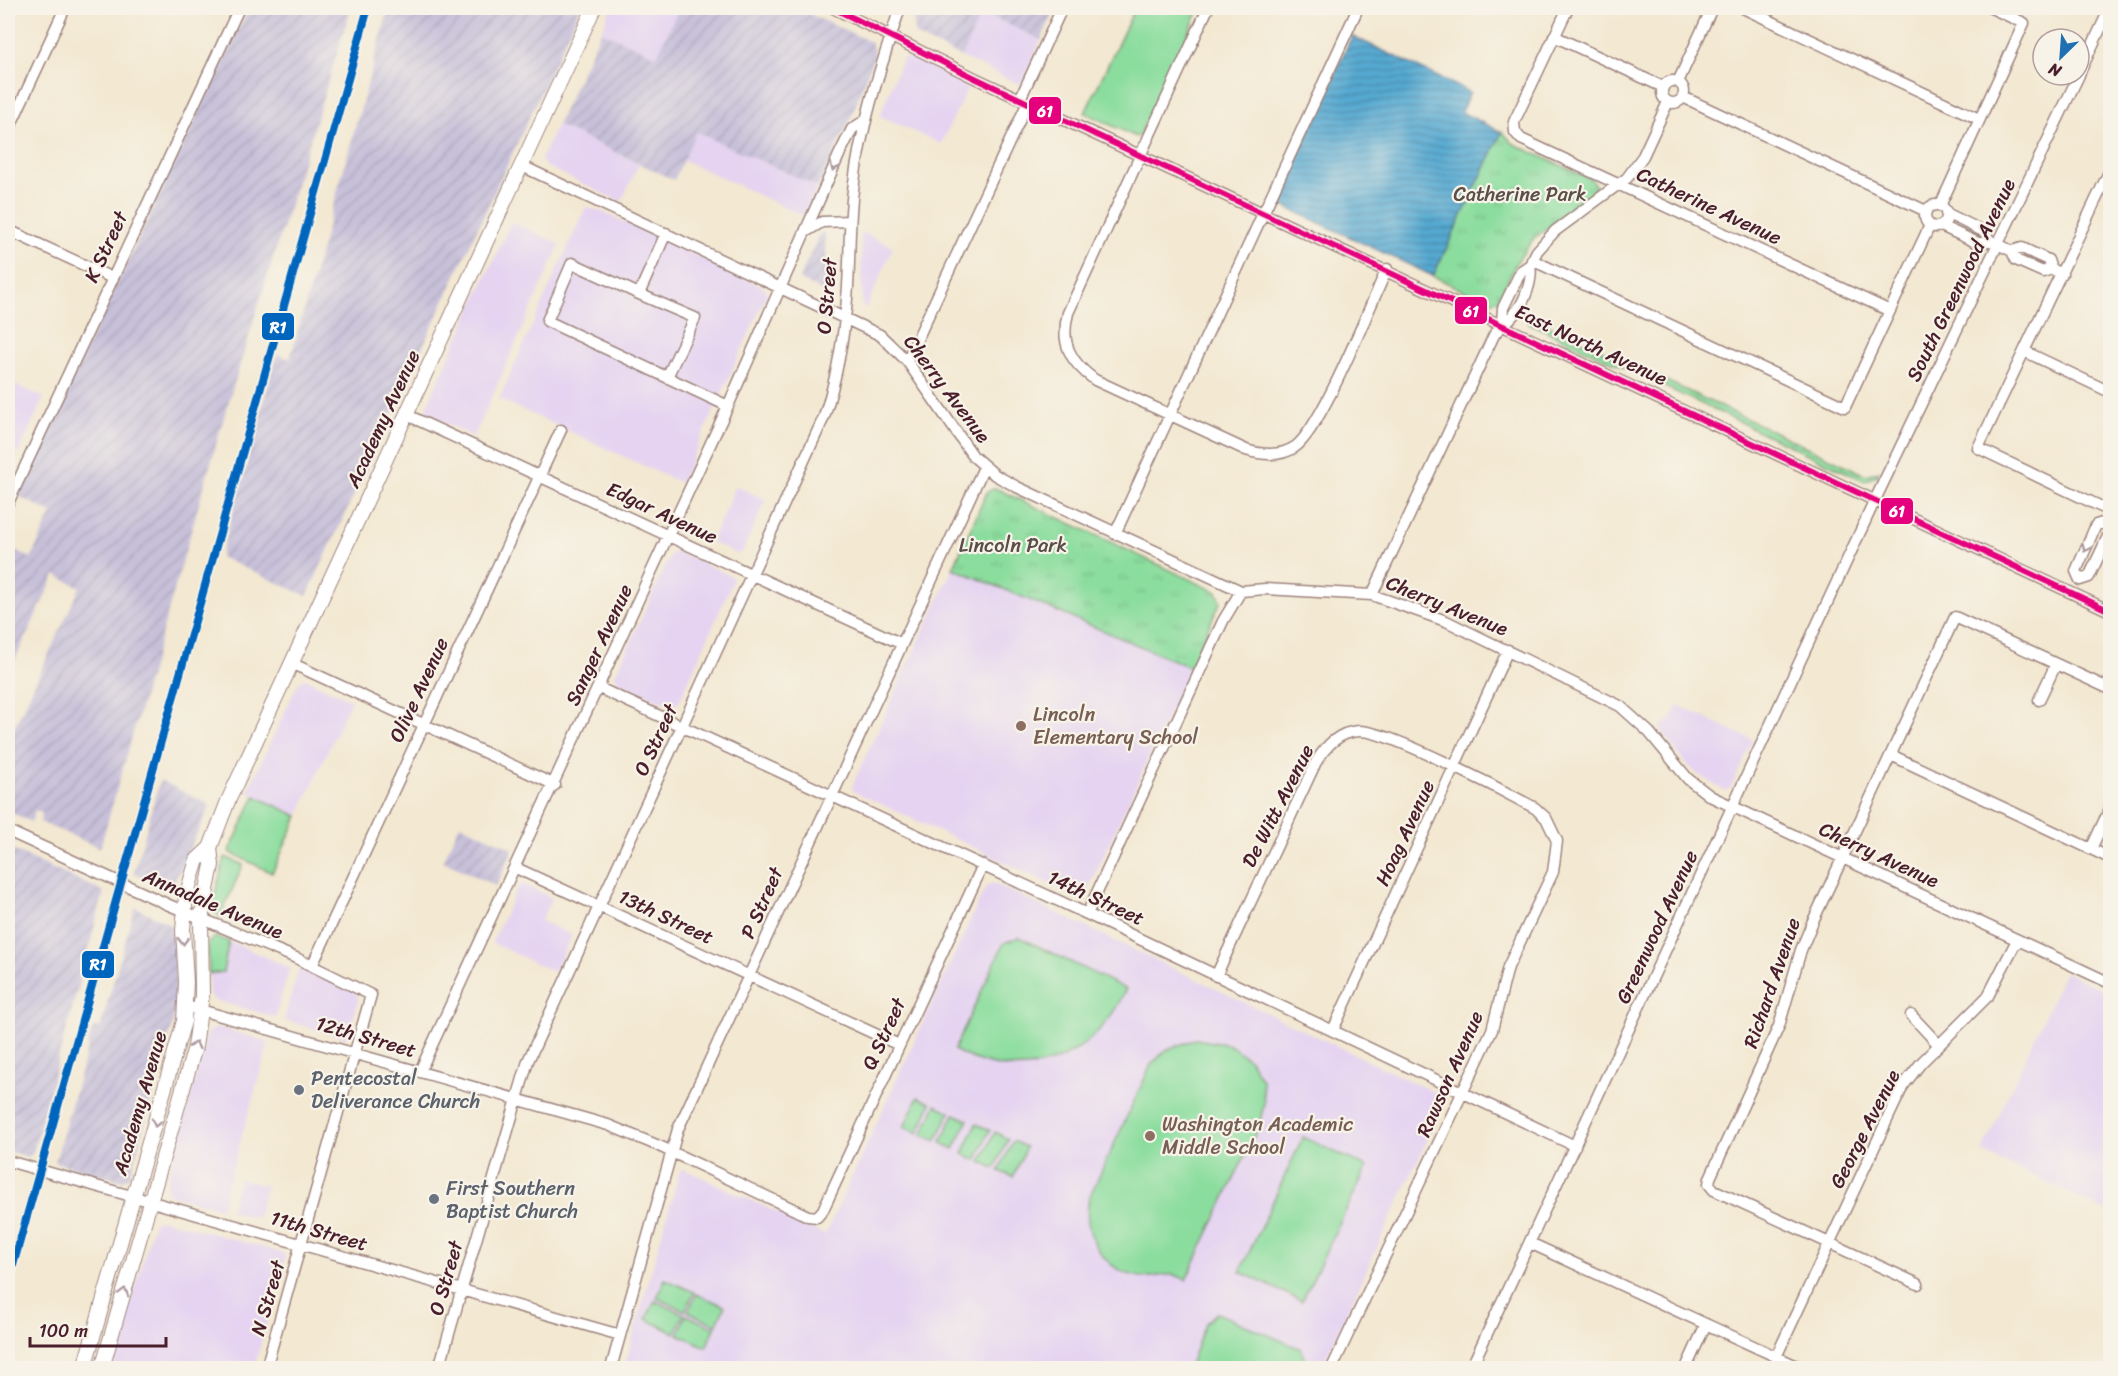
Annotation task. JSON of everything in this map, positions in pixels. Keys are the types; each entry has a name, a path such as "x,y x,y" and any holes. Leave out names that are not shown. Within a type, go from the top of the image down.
{"main road":[{"name":"Academy Avenue","path":"84,1368 174,1056 186,1006 184,912 197,860 210,848 228,801 291,663 594,8"},
{"name":"Academy Avenue","path":"102,1368 195,1047 201,1009 201,919 212,865 210,848"},
{"path":"174,1056 179,1068 173,1098 175,1116"}],"street":[{"path":"8,131 65,8"},
{"name":"K Street","path":"8,503 111,278 239,8"},
{"name":"East North Avenue","path":"833,8 2110,611"},
{"name":"Sanger Avenue","path":"420,1071 555,785 852,129 866,120 900,8"},
{"path":"908,361 1024,100 1062,8"},
{"path":"1208,8 1068,313 1064,328 1065,344 1078,368 1095,380 1260,454 1272,454 1295,447 1315,424 1387,269"},
{"path":"1115,534 1358,8"},
{"path":"1568,8 1554,36 1663,87"},
{"path":"1678,82 1712,8"},
{"path":"1743,8 1979,119"},
{"path":"1531,263 1845,407 1890,311 1935,226 1946,219 1943,209 1979,119 2024,23 1991,8"},
{"name":"South Greenwood Avenue","path":"2091,48 2110,8"},
{"name":"Catherine Avenue","path":"1554,36 1514,122 1515,132 1521,139 1620,183 1890,311"},
{"path":"1669,81 1678,82 1683,87 1683,97 1675,103 1668,102 1662,94 1663,87 1669,81"},
{"name":"South Greenwood Avenue","path":"1875,500 1994,242 2072,87"},
{"path":"1683,97 1926,211"},
{"path":"1372,595 1502,323 1515,314 1532,277 1531,263 1555,231 1620,183 1643,156 1668,102"},
{"name":"O Street","path":"439,1368 528,1061 824,417 840,358 854,180 866,120"},
{"name":"Cherry Avenue","path":"522,166 880,334 908,361 964,444 984,467 1017,487 1241,591 1265,589 1372,595 1415,608 1508,650 1620,706 1649,732 1688,780 1710,796 2110,983"},
{"path":"2073,593 2080,580 2089,577 2110,532 2109,516 1978,448 2024,351 2056,271 2110,176"},
{"path":"1994,242 1980,244 1935,226 1925,218 1926,211 1931,206 1943,209 1985,232 1994,242 2012,251 2022,248 2048,260 2056,271"},
{"path":"807,231 822,222 850,221"},
{"path":"8,230 111,278"},
{"path":"639,294 666,233"},
{"path":"667,377 695,318 572,263 547,321 728,406"},
{"path":"2024,351 2110,392"},
{"name":"Edgar Avenue","path":"406,415 902,645"},
{"name":"Olive Avenue","path":"312,966 561,430"},
{"name":"P Street","path":"611,1368 678,1129 984,467"},
{"name":"Greenwood Avenue","path":"1470,1368 1734,807 1875,500"},
{"path":"1087,914 1223,621 1241,591"},
{"name":"Richard Avenue","path":"1918,1284 1713,1190 1709,1184 1779,1026 1806,936 1955,617 2056,664"},
{"name":"Hoag Avenue","path":"1333,1030 1508,650"},
{"path":"291,663 555,785"},
{"path":"2038,700 2056,664 2110,690"},
{"name":"14th Street","path":"599,688 983,865 1575,1146"},
{"name":"De Witt Avenue","path":"1216,976 1316,762 1334,740 1357,731 1372,732 1454,769"},
{"path":"1891,755 2110,858"},
{"name":"Rawson Avenue","path":"1332,1368 1492,1030 1509,967 1553,872 1558,851 1553,829 1535,808 1454,769"},
{"path":"2091,849 2110,808"},
{"name":"Annadale Avenue","path":"8,831 184,912 312,966 371,995"},
{"name":"Q Street","path":"671,1152 808,1216 817,1217 823,1210 983,865"},
{"name":"13th Street","path":"516,868 899,1045"},
{"name":"George Avenue","path":"1776,1357 1903,1086 1921,1063 1988,996 2017,940"},
{"name":"N Street","path":"266,1368 371,995"},
{"name":"12th Street","path":"186,1006 608,1125 671,1152"},
{"path":"1911,1015 1939,1045"},
{"name":"11th Street","path":"8,1161 620,1335"},
{"path":"1530,1243 1801,1368"},
{"path":"1686,1368 1706,1324"}],"shaded area":[{"path":"253,8 351,8 226,410 100,848 40,822 42,813 35,810 31,822 8,811 8,741 80,587 55,575 8,675 8,548 31,558 52,513 16,495 244,18"},
{"path":"389,8 580,8 307,596 220,557 277,354 290,359"},
{"path":"611,8 679,8 657,57 601,31"},
{"path":"679,8 796,8 871,42 875,54 850,120 818,187 696,132 674,180 557,125 601,31 657,56"},
{"path":"917,8 1055,8 1041,40 982,12 961,57 916,36 913,18"},
{"path":"982,11 1041,40 1022,83 1019,84 961,57"},
{"path":"912,57 969,85 941,144 880,116 902,59"},
{"path":"557,125 639,164 621,202 545,166 541,159"},
{"path":"696,131 818,187 804,216 683,160"},
{"path":"586,207 603,212 764,287 767,294 681,483 499,399"},
{"path":"511,222 560,244 474,437 430,415 426,408"},
{"path":"861,232 893,247 867,307 862,306"},
{"path":"820,233 824,233 825,237 827,264 828,287 823,292 799,279"},
{"path":"8,381 44,398 10,471 8,470"},
{"path":"736,486 766,500 742,552 737,554 711,542"},
{"path":"677,551 731,576 733,581 679,703 671,706 618,682 615,675 671,554"},
{"name":"Lincoln Elementary School","path":"953,568 1190,667 1085,897 1081,898 853,791 852,786"},
{"path":"306,679 351,700 298,816 247,792 299,682"},
{"path":"1678,705 1753,740 1731,788 1724,791 1696,773 1682,759 1659,727 1671,720"},
{"path":"160,780 210,805 173,885 165,888 134,873"},
{"path":"460,824 513,849 496,886 443,861"},
{"path":"8,848 104,892 33,1152 28,1157 8,1151"},
{"name":"Washington Academic Middle School","path":"993,883 1444,1097 1445,1102 1321,1368 624,1368 680,1170 684,1169 825,1235 986,886"},
{"path":"523,884 552,898 541,921 572,935 554,972 492,943 517,888"},
{"path":"135,907 168,923 172,929 177,995 173,1023 130,1176 122,1181 55,1162 93,1027 100,1028"},
{"path":"229,941 290,968 275,1017 214,1000 209,994 209,974 223,971"},
{"path":"299,968 356,993 359,998 348,1036 345,1038 284,1020"},
{"path":"2065,972 2110,993 2110,1213 1982,1152"},
{"path":"217,1027 269,1042 221,1208 169,1194 166,1186 208,1033"},
{"path":"239,1179 266,1186 257,1218 230,1211"},
{"path":"161,1219 283,1253 285,1257 254,1368 112,1368 154,1222"}],"green space":[{"path":"1135,8 1200,8 1139,136 1136,137 1085,113"},
{"name":"Catherine Park","path":"1502,132 1514,144 1591,179 1597,188 1594,195 1534,238 1516,263 1499,299 1488,303 1433,276"},
{"path":"1524,314 1866,475 1879,471 1876,476 1865,481 1529,323"},
{"name":"Lincoln Park","path":"995,488 1217,592 1221,601 1190,667 953,568 987,492"},
{"path":"255,796 298,816 272,873 229,852"},
{"path":"225,857 243,865 220,917 211,908"},
{"path":"215,937 229,941 223,972 209,974 208,943"},
{"path":"1019,937 1126,989 1112,1014 1095,1034 1076,1050 1054,1061 1031,1066 1006,1067 980,1061 954,1050 1004,943"},
{"path":"1196,1039 1230,1045 1250,1060 1262,1080 1264,1104 1259,1126 1186,1280 1173,1275 1142,1277 1128,1274 1116,1268 1098,1249 1089,1225 1089,1198 1151,1065 1166,1050"},
{"path":"918,1097 931,1103 918,1133 904,1127"},
{"path":"936,1105 950,1112 936,1141 922,1135"},
{"path":"954,1114 968,1120 954,1149 941,1143"},
{"path":"976,1124 990,1130 976,1160 963,1154"},
{"path":"995,1132 1008,1139 995,1168 981,1162"},
{"path":"1303,1137 1367,1167 1302,1301 1240,1272"},
{"path":"1013,1141 1026,1147 1013,1177 999,1171"},
{"path":"665,1279 694,1292 685,1311 657,1298"},
{"path":"696,1294 725,1306 716,1325 688,1312"},
{"path":"655,1301 684,1314 675,1333 646,1319"},
{"path":"1217,1313 1301,1349 1308,1364 1306,1368 1189,1368 1205,1324"},
{"path":"686,1315 715,1328 706,1347 678,1334"}],"water":[{"path":"1352,36 1470,92 1461,112 1502,132 1433,276 1283,206 1277,197"}],"transit line":[{"name":"R1","path":"8,1283 368,8"},
{"name":"61","path":"833,8 977,79 2110,611"}],"place":[{"name":"Lincoln Elementary School","path":"1021,726"},
{"name":"Pentecostal Deliverance Church","path":"299,1090"},
{"name":"Washington Academic Middle School","path":"1150,1136"},
{"name":"First Southern Baptist Church","path":"434,1199"}]}
